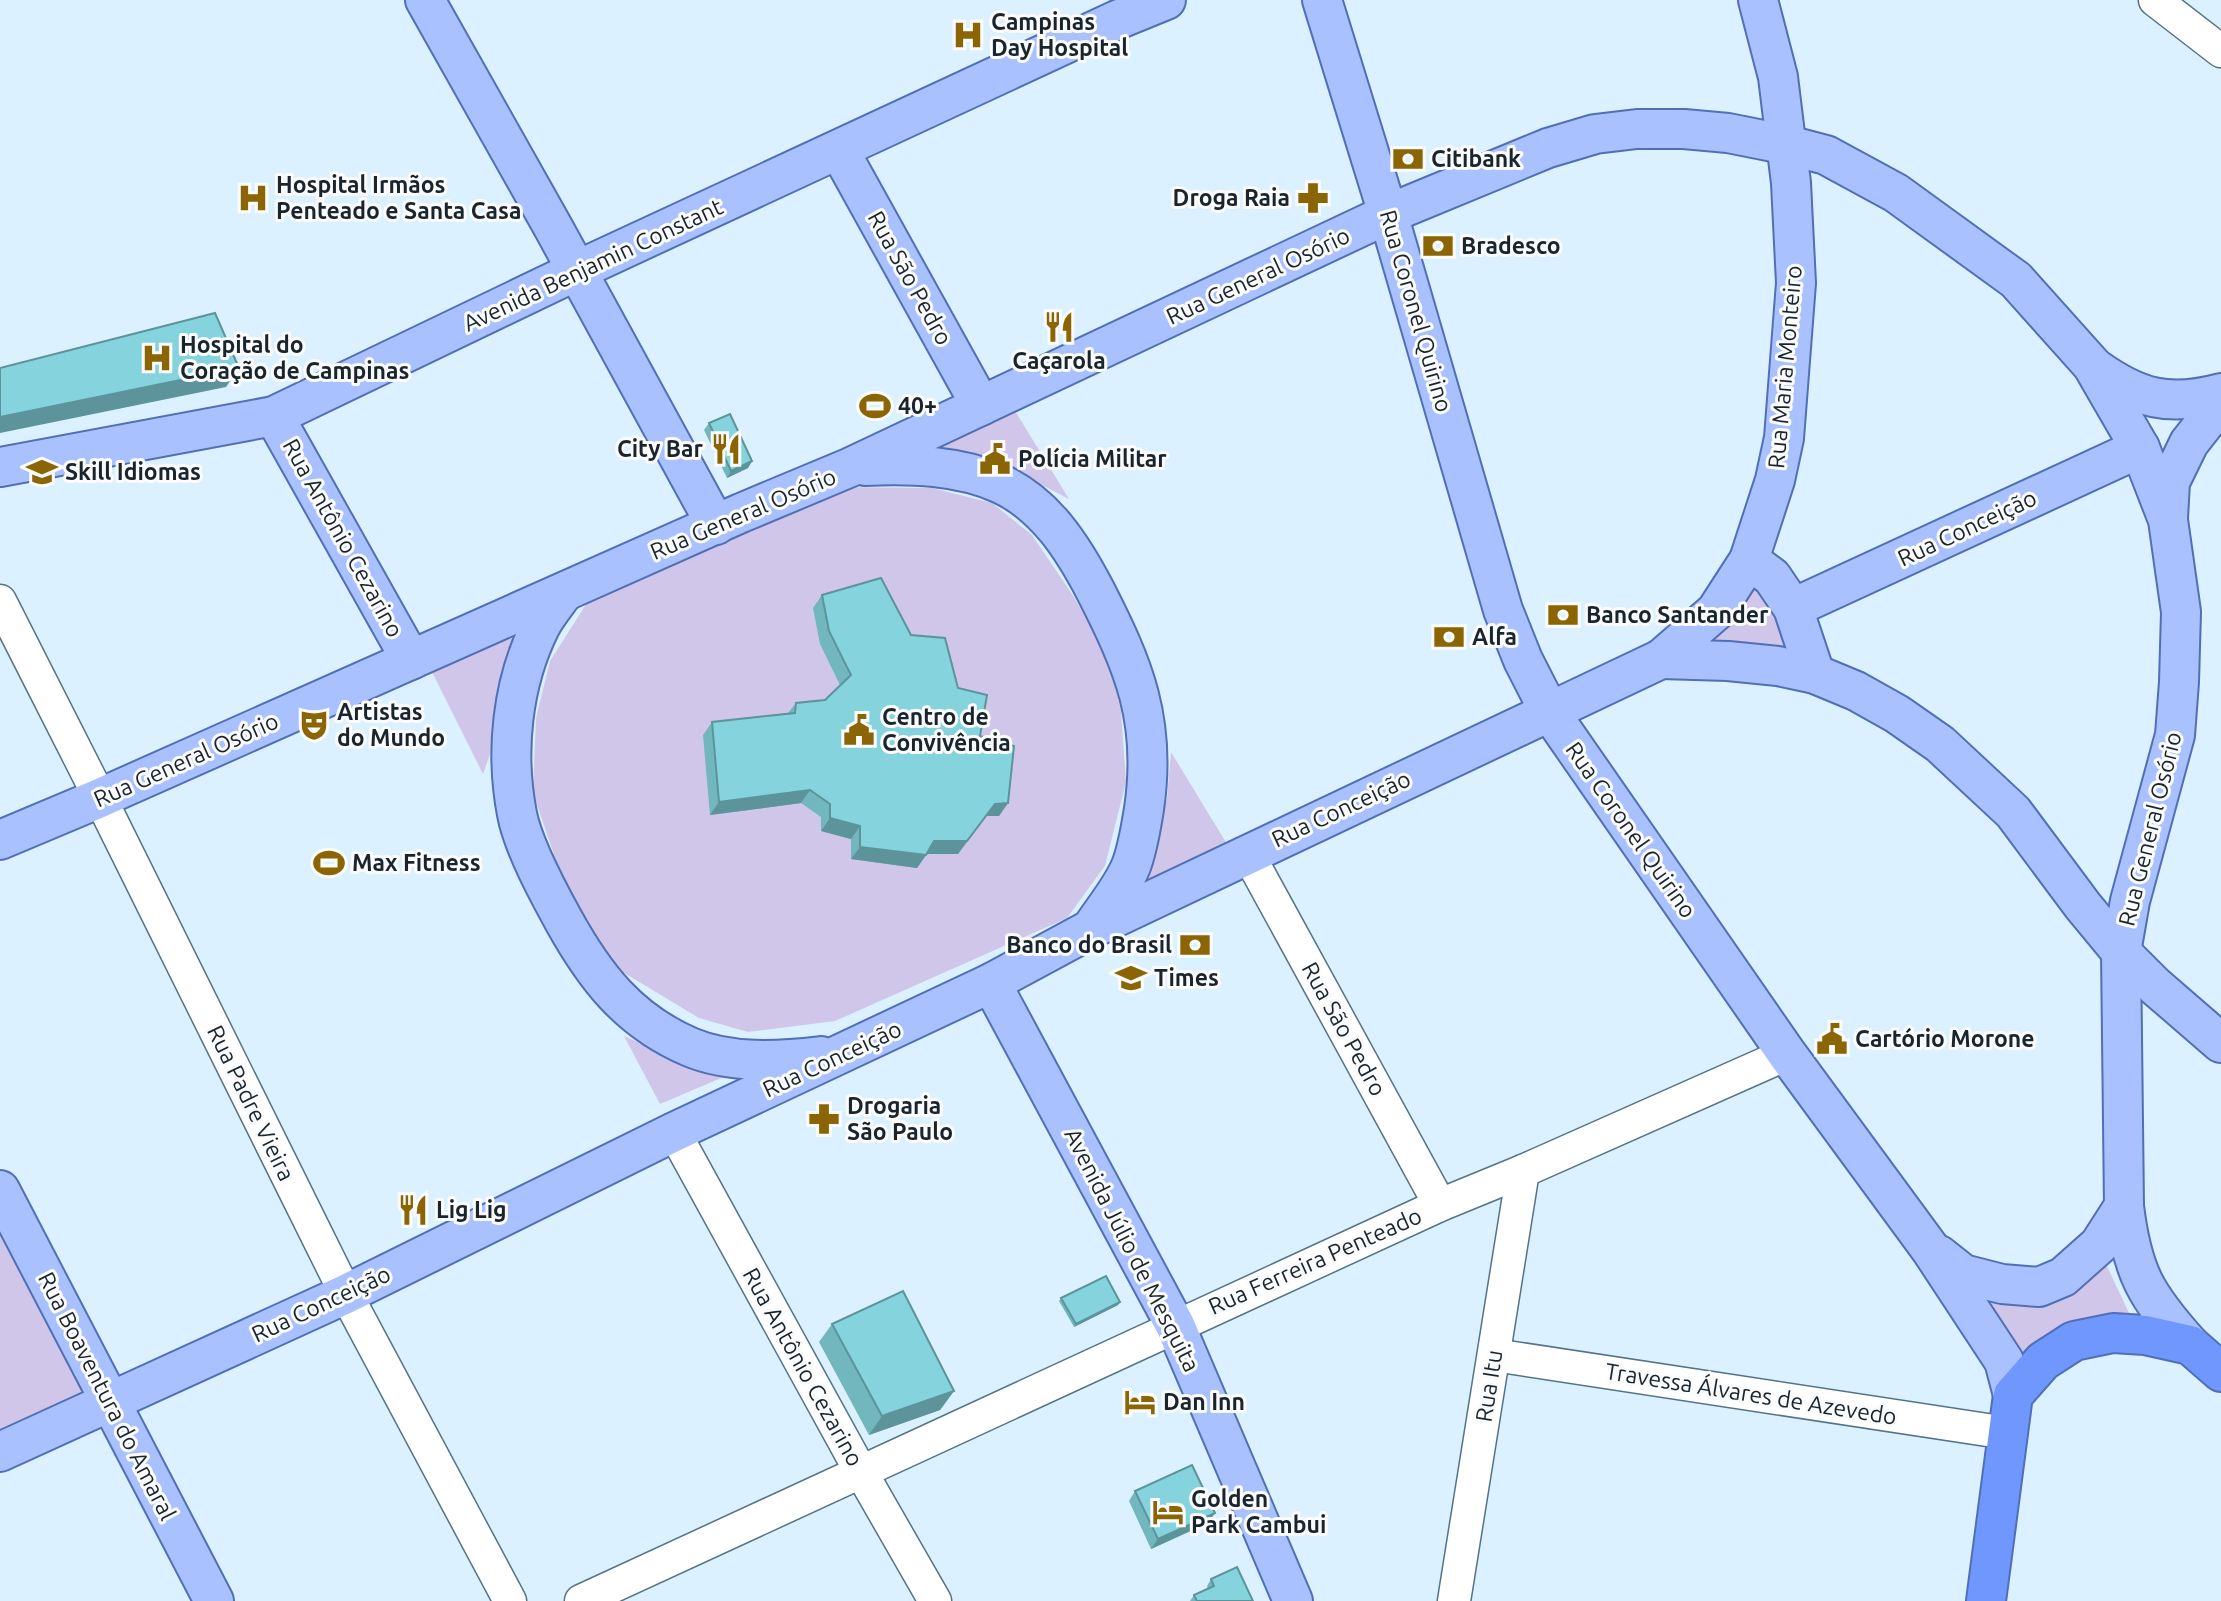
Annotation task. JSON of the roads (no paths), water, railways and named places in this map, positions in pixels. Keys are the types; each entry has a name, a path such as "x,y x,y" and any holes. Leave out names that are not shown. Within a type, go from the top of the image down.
{"highway":[{"path":"2013,1395 2043,1361 2074,1340 2113,1333 2145,1335 2190,1345 2221,1372"},
{"name":"Rua Coronel Quirino","path":"1986,1601 2013,1395"}],"main road":[{"path":"425,0 716,525"},
{"name":"Avenida Benjamin Constant","path":"0,467 274,416 576,271 839,150 1111,10 1166,0"},
{"name":"Rua Coronel Quirino","path":"1322,0 1388,214 1503,610 1523,660 1549,710 1787,1054 1931,1250 2004,1361 2013,1395"},
{"name":"Rua Maria Monteiro","path":"1661,659 1716,611 1749,560 1775,480 1784,438 1796,283 1788,145 1778,77 1758,0"},
{"name":"Rua General Osório","path":"0,840 850,467 1388,214 1548,148 1595,134 1637,129 1728,133 1788,145 1826,155 1896,193 2016,280 2092,365 2140,448 2168,520 2181,612 2175,735 2130,901 2121,952 2124,1206 2128,1241 2145,1287 2160,1312 2190,1345"},
{"name":"Rua São Pedro","path":"839,150 981,406"},
{"path":"2092,365 2119,386 2144,396 2174,400 2221,393"},
{"path":"2168,520 2170,482 2189,443 2215,410 2221,407"},
{"name":"Rua Antônio Cezarino","path":"274,416 411,660"},
{"name":"Rua Conceição","path":"1793,608 2140,448"},
{"path":"850,467 917,465 943,468 1001,484 1027,499 1049,518 1091,583 1121,642 1143,705 1149,775 1141,827 1131,865 1091,929"},
{"path":"1749,560 1772,577 1793,608 1815,674"},
{"path":"564,592 541,625 525,662 514,713 510,757 517,816 555,906 581,953 600,980 627,1007 690,1047 730,1056 781,1060 844,1053"},
{"path":"1661,659 1778,666 1815,674 1856,691 1897,714 1940,744 2013,812 2121,952 2155,986 2221,1043"},
{"name":"Rua Conceição","path":"0,1452 346,1294 674,1132 991,983 1091,929 1661,659"},
{"name":"Avenida Júlio de Mesquita","path":"991,983 1175,1325 1293,1601"},
{"name":"Rua Boaventura do Amaral","path":"0,1190 214,1601"},
{"path":"1931,1250 1963,1274 2002,1284 2039,1287 2063,1277 2099,1245 2124,1206"}],"street":[{"path":"2155,0 2221,51"},
{"name":"Rua Padre Vieira","path":"0,601 346,1294 510,1601"},
{"name":"Rua São Pedro","path":"1248,854 1440,1205"},
{"name":"Rua Ferreira Penteado","path":"580,1601 1175,1325 1440,1205 1787,1054"},
{"name":"Rua Antônio Cezarino","path":"674,1132 860,1472 935,1601"},
{"name":"Rua Itu","path":"1454,1601 1523,1171"},
{"name":"Travessa Álvares de Azevedo","path":"1494,1355 2007,1433"}],"place":[{"name":"Campinas Day Hospital","path":"968,35"},
{"name":"Citibank","path":"1408,159"},
{"name":"Hospital Irmãos Penteado e Santa Casa","path":"253,198"},
{"name":"Droga Raia","path":"1313,198"},
{"name":"Bradesco","path":"1438,246"},
{"name":"Caçarola","path":"1059,327"},
{"name":"Hospital do Coração de Campinas","path":"157,358"},
{"name":"40+","path":"875,406"},
{"name":"City Bar","path":"726,449"},
{"name":"Polícia Militar","path":"995,459"},
{"name":"Skill Idiomas","path":"42,472"},
{"name":"Banco Santander","path":"1563,615"},
{"name":"Alfa","path":"1449,637"},
{"name":"Artistas do Mundo","path":"314,725"},
{"name":"Centro de Convivência","path":"859,730"},
{"name":"Max Fitness","path":"329,863"},
{"name":"Banco do Brasil","path":"1195,945"},
{"name":"Times","path":"1131,978"},
{"name":"Cartório Morone","path":"1832,1039"},
{"name":"Drogaria São Paulo","path":"824,1119"},
{"name":"Lig Lig","path":"413,1210"},
{"name":"Dan Inn","path":"1140,1402"},
{"name":"Golden Park Cambui","path":"1168,1512"}]}
